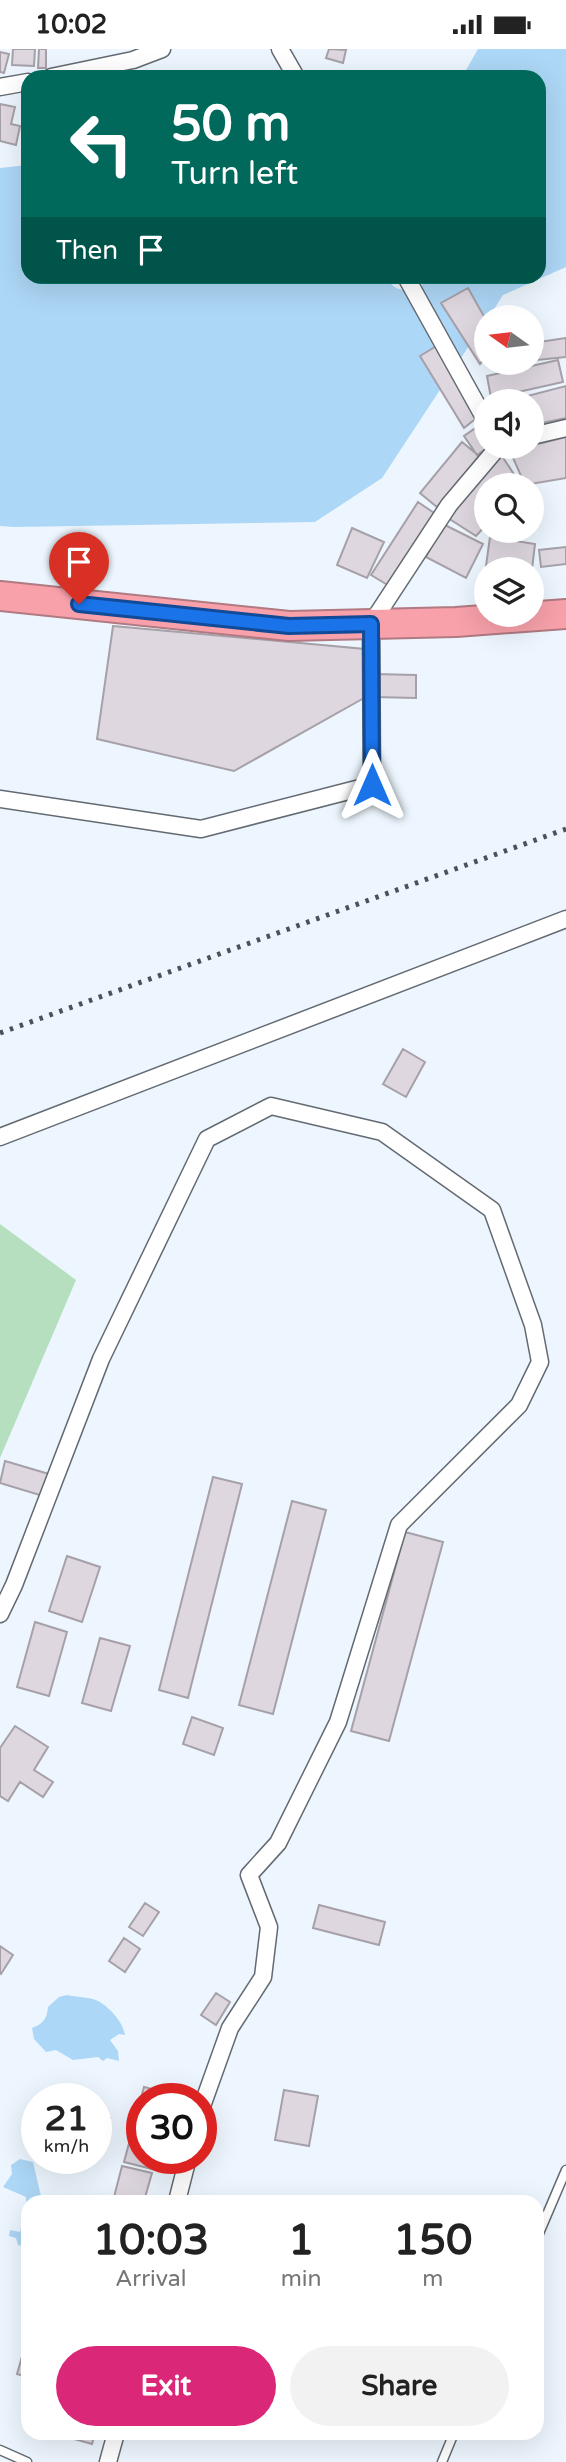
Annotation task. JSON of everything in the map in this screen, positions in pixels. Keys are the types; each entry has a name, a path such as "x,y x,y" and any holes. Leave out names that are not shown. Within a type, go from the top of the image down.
{"highway":[{"path":"0,596 289,626 456,622 566,614"}],"street":[{"path":"85,70 133,60 162,49"},
{"path":"280,49 292,70"},
{"path":"0,87 21,83"},
{"path":"410,284 474,397"},
{"path":"544,432 566,428"},
{"path":"0,799 201,829 372,785 371,624 449,505 488,459"},
{"path":"0,1137 566,919"},
{"path":"0,1614 14,1585 101,1359 207,1139 271,1106 382,1132 492,1210 533,1325 540,1362 519,1405 399,1525 338,1723 278,1843 250,1875 269,1927 263,1977 230,2028 210,2083"},
{"path":"179,2195 184,2174"},
{"path":"108,2462 114,2440"}],"lane":[{"path":"544,2222 566,2170"},
{"path":"442,2462 451,2440"},
{"path":"0,2451 27,2462"}],"green space":[{"path":"0,1224 76,1280 0,1458"}],"water":[{"path":"478,49 566,49 566,267 546,276 546,70 466,70"},
{"path":"21,166 21,284 391,284 405,290 421,287 423,284 528,284 503,295 497,305 474,305 474,338 382,478 315,522 0,526 0,168"},
{"path":"67,1995 96,2000 115,2015 125,2035 119,2034 110,2040 118,2051 119,2061 107,2058 103,2061 98,2057 73,2060 56,2050 46,2052 34,2039 32,2028 44,2021 48,2007 59,1997"},
{"path":"21,2159 21,2174 36,2174 41,2195 21,2195 3,2187 12,2174 11,2165"},
{"path":"21,2228 21,2246 18,2245 16,2238 9,2236 10,2230 20,2232"}],"building":[{"path":"13,49 35,49 34,66 12,65"},
{"path":"39,49 46,49 46,68 38,68"},
{"path":"329,49 346,50 343,63 326,58"},
{"path":"0,52 9,54 4,73 0,72"},
{"path":"0,104 15,107 11,124 20,126 16,145 0,141"},
{"path":"468,288 478,305 474,305 474,355 441,303"},
{"path":"566,338 566,357 544,359 544,341"},
{"path":"440,344 474,407 474,420 464,428 420,356"},
{"path":"558,360 563,382 532,389 489,389 487,376 544,375 544,363"},
{"path":"566,386 566,418 544,423 544,392"},
{"path":"474,429 474,451 464,436"},
{"path":"566,437 566,478 544,482 544,473 520,473 514,459 544,459 544,442"},
{"path":"462,442 474,452 474,459 477,459 437,507 420,493"},
{"path":"495,459 504,459 513,473 484,473"},
{"path":"474,486 474,535 448,518"},
{"path":"418,502 437,515 391,587 371,575"},
{"path":"443,524 474,540 474,543 483,544 474,557 466,578 426,557"},
{"path":"352,528 384,542 367,578 337,565"},
{"path":"489,543 535,544 533,557 487,557"},
{"path":"566,547 566,564 544,567 544,557 540,557 539,550"},
{"path":"113,626 365,649 364,698 234,771 97,739"},
{"path":"374,674 416,675 416,698 373,697"},
{"path":"403,1049 425,1062 406,1097 383,1084"},
{"path":"5,1461 49,1474 43,1496 0,1483"},
{"path":"213,1477 242,1484 188,1698 159,1690"},
{"path":"292,1501 326,1510 273,1714 239,1705"},
{"path":"405,1532 443,1542 389,1741 351,1731"},
{"path":"67,1556 100,1567 82,1622 49,1611"},
{"path":"35,1622 67,1632 49,1696 17,1687"},
{"path":"100,1638 130,1646 111,1711 82,1703"},
{"path":"192,1717 223,1728 214,1755 183,1744"},
{"path":"15,1726 48,1747 34,1770 53,1782 43,1797 20,1782 8,1801 0,1796 0,1748"},
{"path":"145,1903 159,1912 143,1936 129,1927"},
{"path":"319,1905 385,1922 379,1945 313,1928"},
{"path":"124,1938 140,1949 125,1972 109,1961"},
{"path":"0,1946 13,1955 1,1974 0,1973"},
{"path":"216,1993 230,2002 216,2025 201,2015"},
{"path":"284,2090 318,2096 309,2146 275,2140"},
{"path":"122,2166 126,2167 126,2174 152,2174 146,2195 115,2195"}],"railway":[{"path":"0,1033 566,829"}],"route":[{"path":"79,604 289,626 371,624 372,785"}]}
